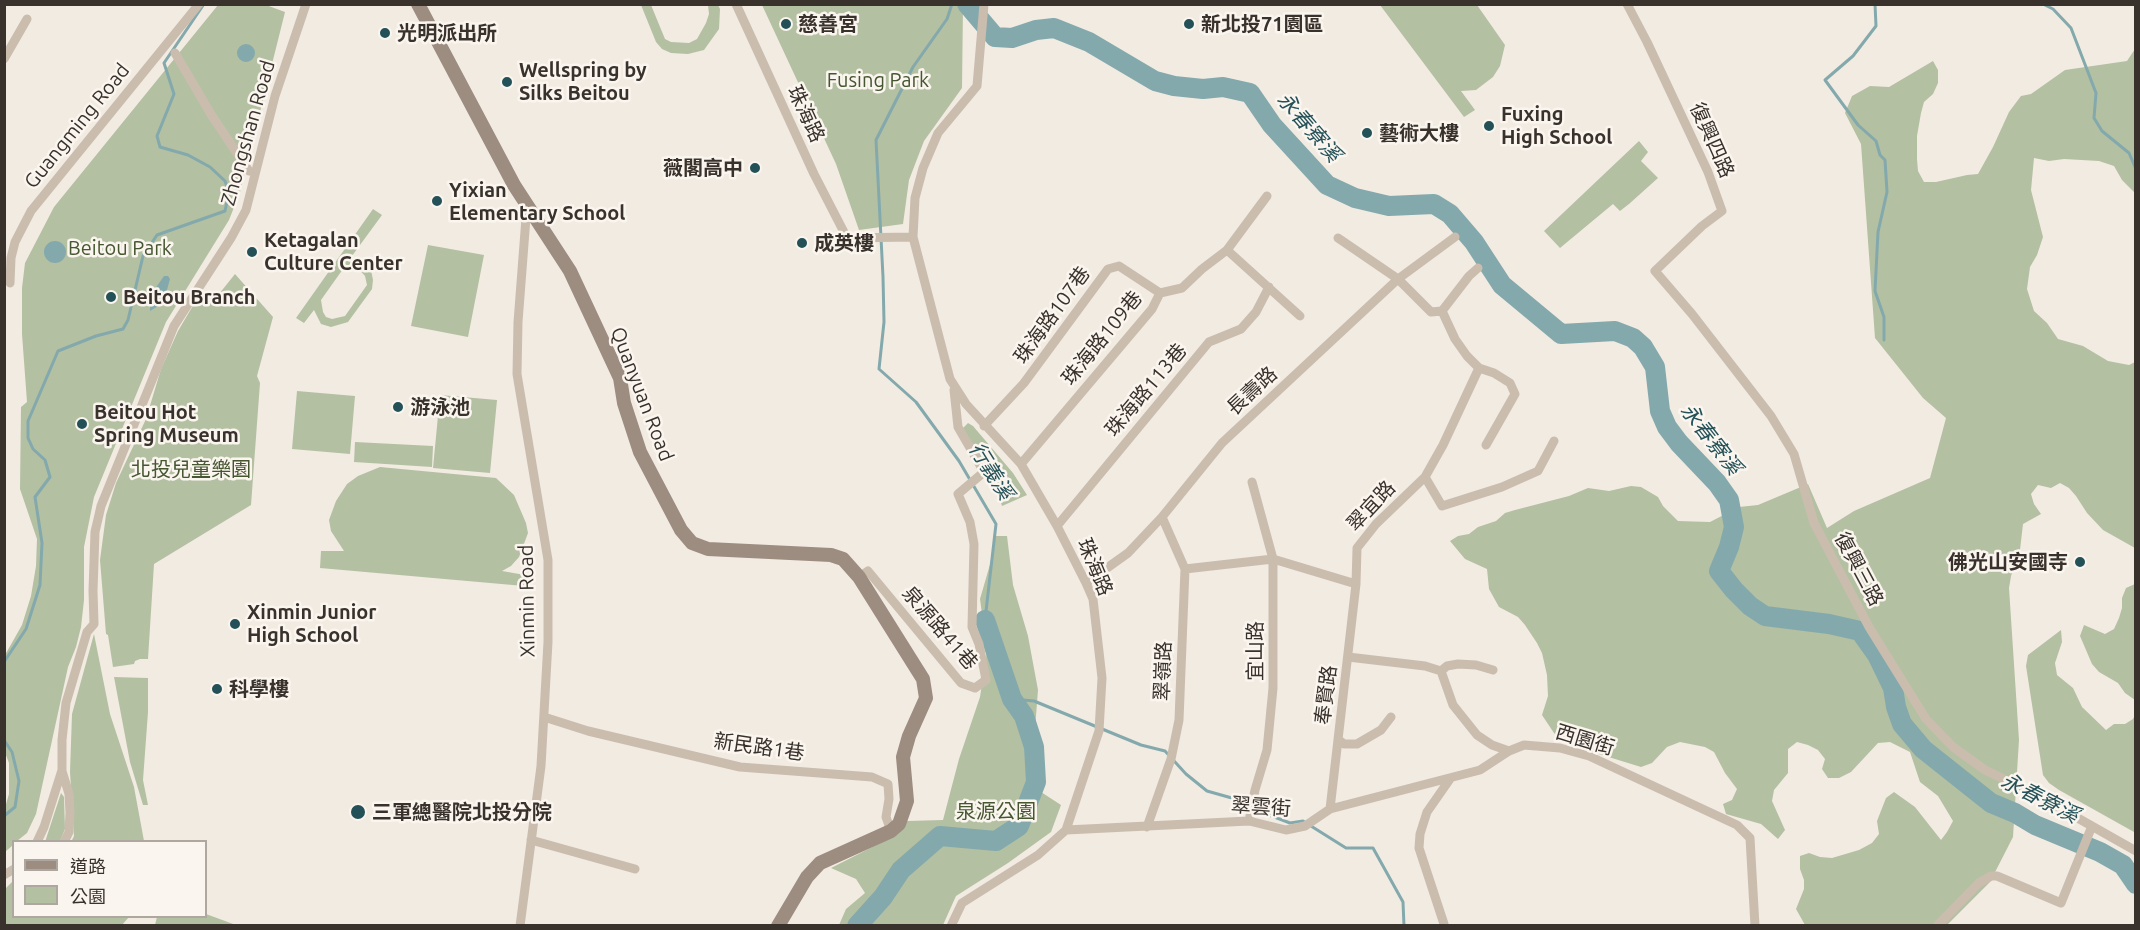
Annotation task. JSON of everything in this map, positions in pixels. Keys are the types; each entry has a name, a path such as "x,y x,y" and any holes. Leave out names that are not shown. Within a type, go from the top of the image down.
{"street":[{"name":"Guangming Road","path":"10,283 11,258 15,242 31,211 199,4"},
{"name":"Zhongshan Road","path":"39,840 62,770 66,703 87,632 94,624 94,532 101,506 174,327 231,238 246,210 275,96 306,4"},
{"name":"Quanyuan Road","path":"418,4 514,185 570,271 620,378 624,403 640,452 688,540 699,547 708,549 831,555 843,559 859,577 923,679 926,690 924,706 909,736 903,757 905,808 899,824 891,831"},
{"name":"珠海路","path":"736,4 814,174 847,238 913,237"},
{"name":"復興四路","path":"1627,4 1708,172 1722,212 1702,226 1655,272"},
{"name":"珠海路","path":"951,926 962,903 1038,855 1066,830 1099,731 1102,678 1093,599 1057,526 1021,464 984,426 954,387 942,352 913,237 915,198 923,168 938,133 977,86 984,5"},
{"path":"4,59 27,19"},
{"path":"176,53 212,116 249,171"},
{"name":"珠海路109巷","path":"1021,464 1152,309 1160,293 1182,288 1227,250 1267,196"},
{"name":"Xinmin Road","path":"520,926 541,766 548,642 548,560 517,374 527,205"},
{"name":"長壽路","path":"1086,584 1128,553 1162,517 1222,442 1398,279 1455,237"},
{"path":"1338,238 1398,279 1431,312 1442,311 1478,268"},
{"path":"1227,250 1300,316"},
{"name":"珠海路107巷","path":"984,426 1024,383 1108,268 1119,266 1160,293"},
{"name":"復興三路","path":"1655,272 1692,314 1771,416 1794,454 1814,523 1869,627 1926,719 1953,747 1985,770 2037,795 2136,851"},
{"name":"珠海路113巷","path":"1057,526 1209,342 1241,329 1256,312 1269,287"},
{"path":"1442,311 1455,339 1479,368 1494,373 1510,383 1515,394 1486,445"},
{"name":"翠宜路","path":"1356,584 1357,548 1376,524 1425,477 1443,445 1479,368"},
{"name":"泉源路41巷","path":"859,577 868,571 962,683 975,688 986,680 979,644 972,627 974,544 970,522 958,494 984,472 958,427 954,387"},
{"path":"1425,477 1442,506 1502,487 1538,471 1554,441"},
{"name":"宜山路","path":"1249,820 1267,750 1273,688 1273,559 1252,482"},
{"name":"翠嶺路","path":"1147,827 1171,759 1179,720 1185,569 1162,517"},
{"path":"1185,569 1273,559 1356,584"},
{"name":"奉賢路","path":"1330,809 1356,584"},
{"path":"1348,657 1425,666 1441,671"},
{"path":"1441,671 1447,666 1458,664 1476,665 1493,670"},
{"path":"1441,671 1454,705 1477,735 1492,745 1509,751"},
{"name":"新民路1巷","path":"544,717 740,767 872,777 888,784 889,799 886,817 891,831"},
{"path":"1339,740 1344,744 1357,744 1381,730 1391,717"},
{"name":"西園街","path":"1509,751 1524,745 1560,748 1589,756 1737,825 1750,838 1755,926"},
{"name":"翠雲街","path":"1066,830 1249,820 1286,830 1305,826 1330,809 1480,770 1509,751"},
{"path":"62,770 69,794 70,813 69,832 65,840"},
{"path":"1444,924 1419,848 1420,834 1427,812 1450,779"},
{"path":"1937,926 1979,883 1991,876 1997,876 2061,903 2092,826"},
{"path":"778,926 807,877 820,863 891,831"},
{"path":"531,840 635,869"}],"green space":[{"name":"Beitou Park","path":"218,5 266,5 285,12 240,192 229,220 166,322 94,497 84,547 84,600 81,627 68,667 36,814 27,833 18,840 12,840 12,846 5,852 4,811 9,794 9,763 4,750 5,655 22,625 31,596 36,566 37,539 20,489 21,407 27,402 22,334 22,288 25,263 54,207"},
{"path":"641,5 651,5 665,39 671,42 689,43 697,39 709,14 708,5 718,5 720,9 719,29 704,50 688,54 671,53 662,49 656,42"},
{"name":"Fusing Park","path":"762,5 963,5 962,88 924,141 909,180 903,224 859,230 836,164"},
{"path":"1380,5 1477,5 1505,45 1500,66 1493,77 1476,90 1461,91 1475,110 1464,117"},
{"path":"2135,49 2135,193 2122,180 2114,166 2099,161 2064,159 2049,161 2034,158 2031,190 2043,237 2030,267 2027,289 2034,311 2047,323 2058,339 2083,346 2108,361 2129,365 2135,362 2135,548 2103,530 2069,488 2060,483 2051,488 2038,485 2031,494 2041,514 2023,524 2020,550 2009,588 2019,740 2013,837 1990,882 1947,925 1805,925 1796,909 1804,889 1800,856 1809,853 1832,858 1859,850 1872,843 1879,834 1877,821 1886,798 1894,792 1915,807 1941,840 1947,832 1953,821 1938,796 1920,782 1910,752 1890,742 1878,743 1851,772 1839,778 1828,778 1822,769 1825,759 1818,750 1797,742 1788,749 1788,773 1774,790 1772,801 1785,830 1778,839 1761,824 1726,814 1723,804 1732,800 1737,789 1714,752 1705,747 1680,742 1667,747 1652,763 1641,767 1562,741 1542,715 1548,696 1547,675 1537,643 1518,617 1499,607 1489,589 1487,569 1465,559 1450,541 1496,521 1505,513 1569,496 1588,488 1609,491 1631,486 1641,487 1658,497 1663,506 1678,521 1710,522 1739,507 1758,505 1808,484 1827,528 1854,511 1930,478 1946,418 1923,398 1875,338 1861,144 1845,113 1852,96 1870,86 1889,87 1933,61 1938,70 1938,83 1933,94 1924,102 1917,136 1917,159 1918,171 1924,182 1936,182 1978,174 2009,112 2021,96 2031,94 2065,70 2127,61"},
{"path":"1639,141 1648,152 1641,161 1658,178 1620,211 1613,204 1560,248 1544,231"},
{"path":"373,209 382,215 349,260 364,263 371,270 373,280 372,289 348,322 331,327 321,324 314,310 304,323 296,318","holes":["351,266 358,268 365,276 367,285 345,316 332,319 326,317 321,300 343,269"]},
{"path":"428,245 484,255 468,337 411,326"},
{"name":"北投兒童樂園","path":"235,274 273,317 257,376 260,383 251,505 154,564 148,659 113,667 106,634 100,560 106,515 116,483 146,419 161,369 178,331 201,292 215,299"},
{"path":"297,391 355,396 350,454 292,449"},
{"path":"440,395 497,400 490,473 433,468"},
{"path":"968,423 1013,473 1027,495 1002,506 997,491 963,428"},
{"path":"355,442 433,446 432,467 354,462"},
{"path":"380,467 496,478 514,495 526,523 528,533 519,557 511,566 502,571 525,575 524,586 320,568 321,551 344,551 331,531 329,520 336,501 347,484 358,476"},
{"name":"泉源公園","path":"994,536 1007,536 1013,585 1028,636 1038,690 1033,755 1041,792 1061,805 1051,832 956,896 943,925 839,925 846,909 865,893 856,879 831,868 898,834 907,821 943,820 959,759 980,697 987,651 980,599 991,561"},
{"path":"2135,584 2135,700 2125,693 2118,683 2099,672 2092,664 2080,636 2084,625 2105,634 2114,629 2126,588"},
{"path":"2061,630 2062,642 2055,663 2057,675 2073,688 2082,707 2106,730 2114,724 2125,724 2135,715 2134,832 2059,790 2043,775 2026,666 2028,655"},
{"path":"94,634 110,714 134,787 144,840 72,840 74,836 70,772 72,714"},
{"path":"114,677 148,678 143,780 148,805 143,805 130,762"},
{"path":"61,793 64,797 65,829 60,840 46,840"},
{"path":"12,882 12,918 128,918 122,925 5,925 5,889"},
{"path":"207,914 236,925 155,925 157,918 207,918"}],"water":[{"path":"246,44 252,47 255,53 252,59 246,62 240,59 237,53 240,47"},
{"path":"55,241 63,244 66,252 63,260 55,263 47,260 44,252 47,244"},
{"path":"164,276 170,279 165,297 158,306 150,311 150,296"}],"waterway":[{"path":"4,662 26,629 40,585 42,543 35,497 50,477 45,460 33,449 28,438 28,421 58,351 96,336 123,329 128,320 143,256 157,235 225,211 229,192 225,181 210,167 188,155 160,147 157,136 174,94 164,63 204,4"},
{"name":"行義溪","path":"952,4 947,19 913,67 876,140 884,322 879,369 916,402 959,461 996,524 985,620"},
{"name":"永春寮溪","path":"967,4 995,37 1012,38 1036,30 1054,28 1089,42 1155,81 1174,86 1203,89 1223,87 1250,93 1272,125 1327,185 1355,198 1389,206 1434,204 1450,214 1474,242 1502,285 1561,334 1615,331 1633,338 1643,347 1655,367 1660,411 1667,427 1717,483 1729,500 1734,527 1719,571 1734,590 1750,606 1765,616 1829,624 1860,631 1877,655 1893,688 1902,724 1923,749 1991,803 2035,825 2100,852 2123,865 2136,884"},
{"path":"1875,4 1876,26 1853,56 1825,80 1858,125 1876,141 1880,155 1885,160 1887,192 1878,232 1875,291 1884,317 1884,340"},
{"path":"2043,4 2053,9 2071,28 2096,93 2094,118 2102,131 2129,153 2136,169"},
{"name":"行義溪","path":"857,926 883,897 901,870 940,836 996,841 1019,826 1036,782 1034,747 1024,716 1012,699 985,620"},
{"path":"1012,699 1034,701 1141,745 1165,751 1186,774 1207,791 1246,802 1264,813 1290,823 1303,821 1346,848 1373,848 1403,902 1404,926"},
{"path":"4,740 12,752 19,781 15,807 4,816"}],"place":[{"name":"慈善宮","path":"786,24"},
{"name":"新北投71園區","path":"1189,24"},
{"name":"光明派出所","path":"385,33"},
{"name":"Wellspring by Silks Beitou","path":"507,82"},
{"name":"Fuxing High School","path":"1489,126"},
{"name":"藝術大樓","path":"1367,133"},
{"name":"薇閣高中","path":"755,168"},
{"name":"Yixian Elementary School","path":"437,201"},
{"name":"成英樓","path":"802,243"},
{"name":"Ketagalan Culture Center","path":"252,252"},
{"name":"Beitou Branch","path":"111,297"},
{"name":"游泳池","path":"398,407"},
{"name":"Beitou Hot Spring Museum","path":"82,424"},
{"name":"佛光山安國寺","path":"2080,562"},
{"name":"Xinmin Junior High School","path":"235,624"},
{"name":"科學樓","path":"217,689"},
{"name":"三軍總醫院北投分院","path":"358,812"}]}
